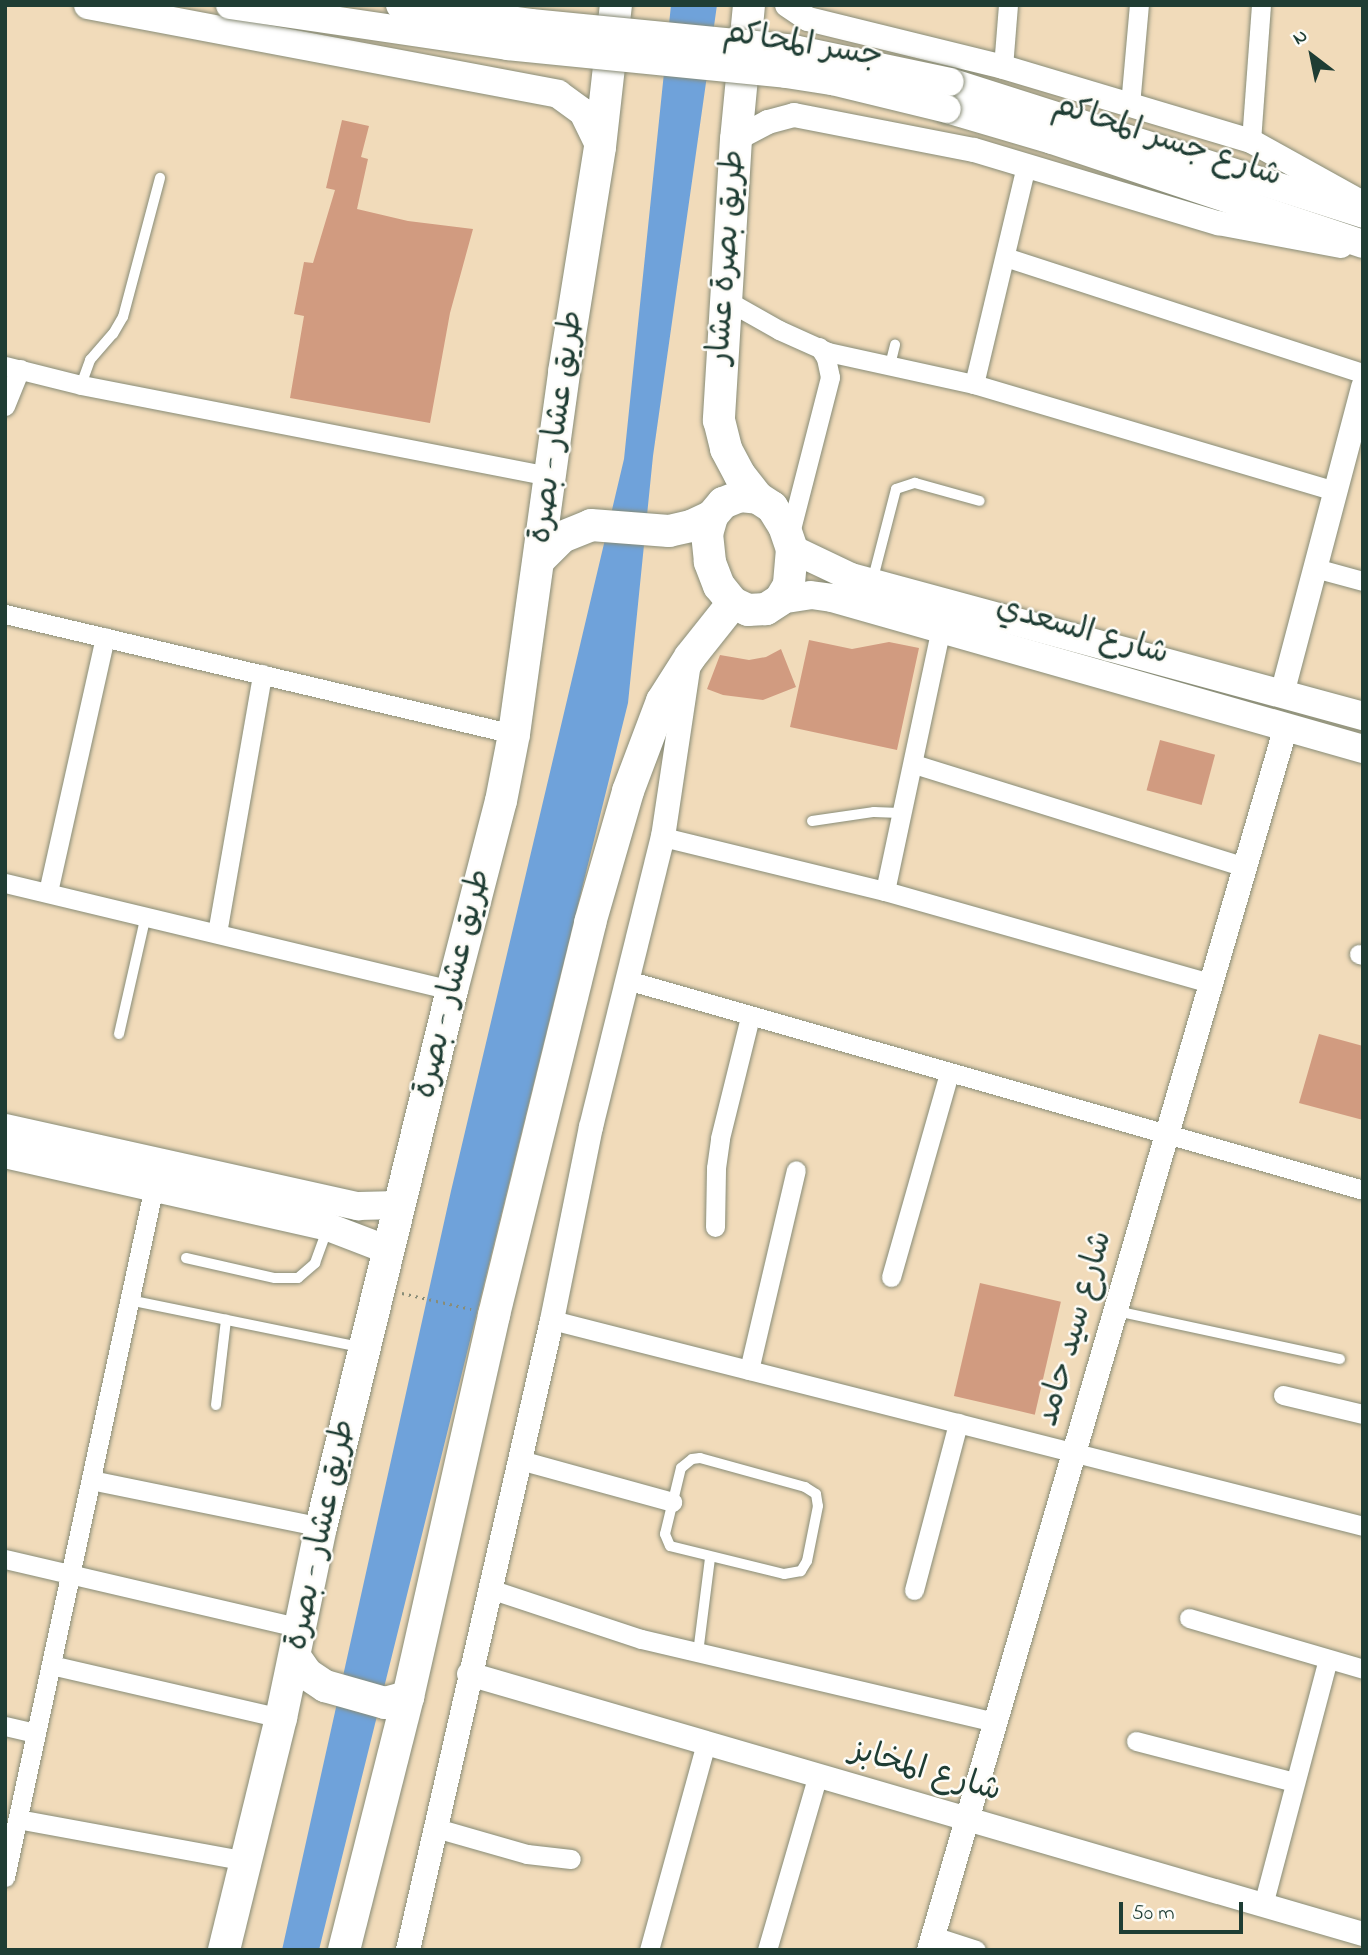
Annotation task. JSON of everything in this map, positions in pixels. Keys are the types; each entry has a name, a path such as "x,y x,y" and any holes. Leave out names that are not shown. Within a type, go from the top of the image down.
{"main road":[{"path":"88,5 558,94 583,113 600,147"},
{"name":"جسر المحاكم","path":"230,5 508,46 786,74 949,95"},
{"name":"جسر المحاكم","path":"400,5 531,23 794,49 949,95"},
{"name":"طريق عشار - بصرة","path":"224,1950 281,1718 321,1527 364,1348 501,801 514,734 600,147 616,5"},
{"name":"طريق بصرة عشار","path":"749,5 736,139 719,420 726,449 740,475 758,498"},
{"path":"949,95 1363,214"},
{"name":"شارع جسر المحاكم","path":"949,95 1052,140 1363,244"},
{"path":"540,559 562,537 583,527 607,524 657,531 680,529 712,516 732,498 758,498 772,507 790,543 792,573 780,600 757,611 733,603 719,586 710,562 708,534 712,516"},
{"name":"شارع السعدي","path":"790,543 830,569 872,582 1363,716"},
{"name":"شارع السعدي","path":"780,600 801,595 821,596 1363,749"},
{"path":"344,1950 408,1698 494,1315 590,923 628,791 662,701 690,657 733,603"},
{"path":"6,1152 358,1206 399,1205"},
{"path":"6,1152 328,1227 388,1250"},
{"path":"298,1642 307,1674 325,1686 385,1703 408,1698"}],"street":[{"path":"787,5 808,19 1003,67 1251,141 1363,203"},
{"path":"1003,67 1008,5"},
{"path":"1129,105 1139,5"},
{"path":"1251,141 1261,5"},
{"path":"736,139 768,122 793,115 974,150 1218,223 1363,250"},
{"path":"974,384 1026,166"},
{"path":"1005,257 1363,373"},
{"path":"726,300 779,330 819,347 974,384 1335,491"},
{"path":"790,543 827,393 829,367 819,347"},
{"path":"827,393 841,375 881,363"},
{"path":"5,406 13,367 81,385 551,476"},
{"path":"1282,694 1361,398"},
{"path":"1315,568 1363,581"},
{"path":"5,614 514,734"},
{"path":"885,891 941,628"},
{"path":"48,892 105,637"},
{"path":"408,1950 552,1320 591,1127 663,837 690,657"},
{"path":"217,933 262,674"},
{"name":"شارع سيد حامد","path":"931,1943 1286,727"},
{"path":"914,764 1245,867"},
{"path":"663,837 885,891 1211,983"},
{"path":"5,883 452,990"},
{"path":"627,980 1363,1190"},
{"path":"715,1227 716,1168 720,1138 750,1017"},
{"path":"891,1277 949,1073"},
{"path":"749,1370 796,1170"},
{"path":"6,1873 154,1186"},
{"path":"552,1320 1363,1526"},
{"path":"1283,1395 1363,1414"},
{"path":"914,1590 958,1423"},
{"path":"520,1460 672,1502"},
{"path":"90,1480 321,1527"},
{"path":"5,1559 70,1574 298,1642"},
{"path":"490,1589 641,1639 996,1723"},
{"path":"1189,1618 1363,1669"},
{"path":"1263,1905 1328,1659"},
{"path":"51,1665 281,1718"},
{"name":"شارع المخابز","path":"470,1674 1363,1934"},
{"path":"5,1726 36,1733"},
{"path":"1136,1741 1295,1782"},
{"path":"649,1950 706,1743"},
{"path":"767,1950 817,1775"},
{"path":"18,1819 246,1861"},
{"path":"436,1828 527,1854 571,1859"},
{"path":"931,1943 976,1950"}],"lane":[{"path":"81,385 96,349 114,334 123,317 160,178"},
{"path":"881,363 895,345"},
{"path":"872,582 889,506 896,489 915,482 980,501"},
{"path":"812,821 874,812 900,813"},
{"path":"119,1034 146,915"},
{"path":"186,1258 275,1278 298,1278 315,1263 328,1227"},
{"path":"129,1300 364,1348"},
{"path":"1116,1311 1340,1360"},
{"path":"216,1405 226,1320"},
{"path":"700,1458 805,1486 816,1493 818,1506 807,1561 801,1572 790,1575 710,1558 673,1549 664,1534 681,1468 692,1459 700,1458"},
{"path":"698,1653 710,1558"}],"path":[{"path":"391,1290 480,1311"}],"water":[{"path":"671,5 717,5 653,456 628,703 319,1950 282,1950 451,1191 624,459"}],"building":[{"path":"342,120 369,126 361,157 368,159 357,209 408,221 473,229 450,313 430,423 290,398 304,316 294,314 304,262 313,263 335,190 326,188"},
{"path":"809,640 852,649 889,642 919,648 897,750 790,727"},
{"path":"781,649 796,687 763,700 723,695 707,689 720,655 749,660 766,657"},
{"path":"1160,740 1215,755 1202,805 1147,790"},
{"path":"1319,1034 1363,1046 1363,1120 1299,1103"},
{"path":"980,1283 1061,1302 1035,1415 954,1396"}]}
